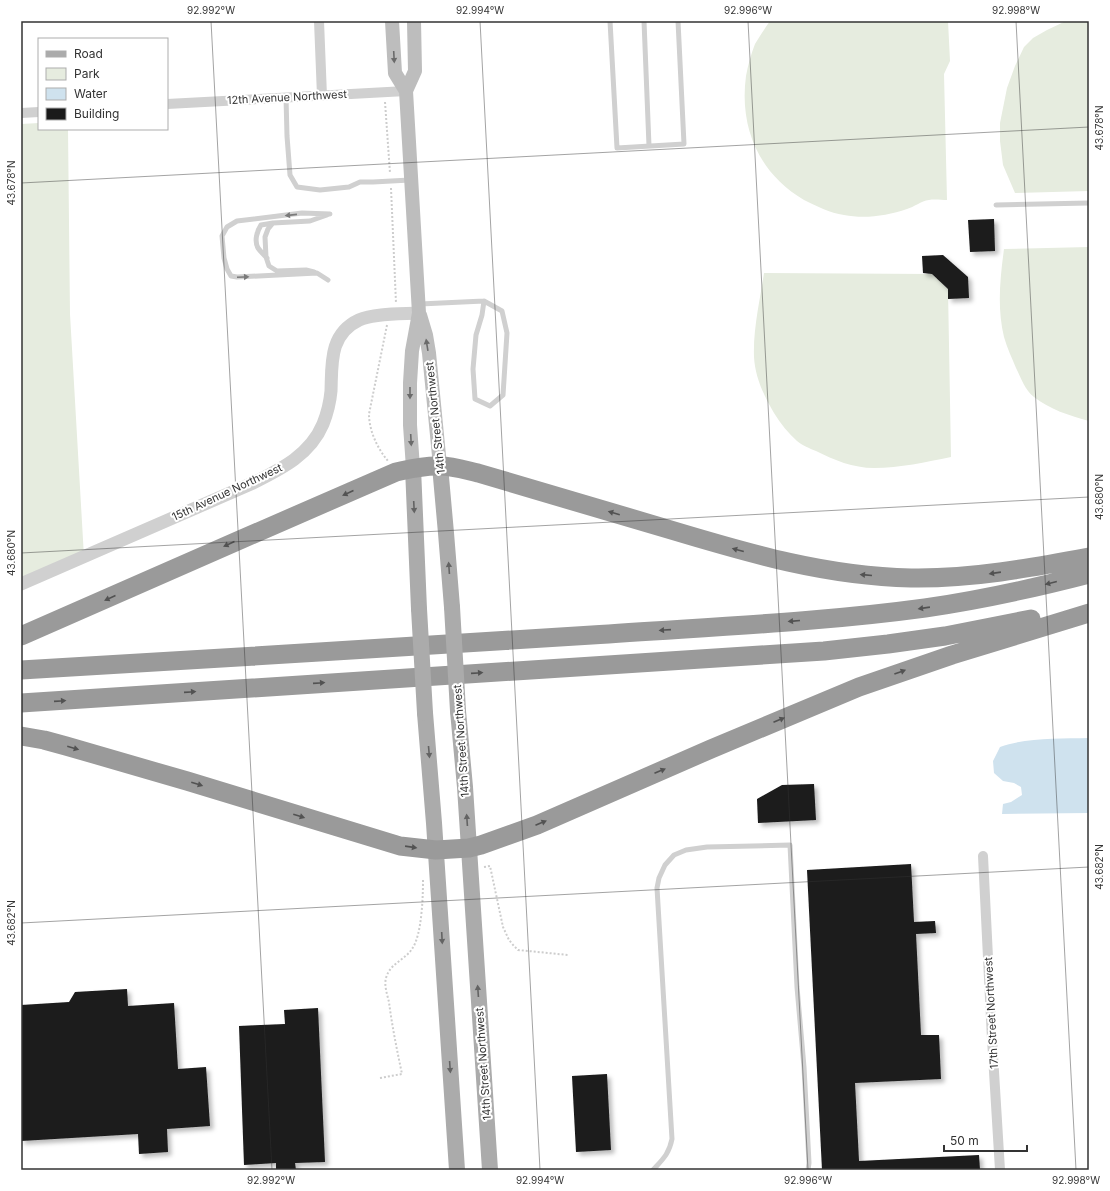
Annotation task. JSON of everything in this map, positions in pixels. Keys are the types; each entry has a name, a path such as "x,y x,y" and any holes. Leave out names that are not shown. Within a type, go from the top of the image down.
{"highway":[{"path":"21,636 396,472 413,468 440,466 458,468 478,473 750,553 834,572 891,577 943,578 990,574 1089,557"},
{"path":"21,670 682,629 858,616 970,600 1027,589 1089,574"},
{"path":"21,703 824,651 945,636 1089,606"},
{"path":"21,736 44,740 173,777 400,846 436,850 469,848 482,845 537,825 718,746 859,687 952,655 1089,613"}],"main road":[{"name":"14th Street Northwest","path":"392,21 395,73 406,91 419,309 429,353 446,533 469,848 490,1170"},
{"name":"14th Street Northwest","path":"406,91 415,71 414,21"},
{"name":"14th Street Northwest","path":"419,309 412,351 410,425 425,713 436,850 457,1170"}],"street":[{"path":"319,21 322,96"},
{"name":"12th Avenue Northwest","path":"168,104 406,91"},
{"path":"21,113 38,112"},
{"name":"15th Avenue Northwest","path":"21,584 253,483 276,472 296,459 305,451 323,424 328,408 334,347 340,336 349,326 366,317 419,309"},
{"name":"17th Street Northwest","path":"983,856 992,1047 1000,1170"}],"lane":[{"path":"610,21 617,148 684,144 678,21"},
{"path":"644,21 649,146"},
{"path":"286,98 290,175 297,187 320,190 350,188 360,182 412,180"},
{"path":"996,205 1089,203"},
{"path":"267,258 257,247 258,230 261,225 310,221 330,214 302,213 237,221 227,227 222,236 224,258 227,269 232,276 237,278 317,273"},
{"path":"273,223 268,228 265,237 269,266 277,271 306,270 317,273 328,280"},
{"path":"419,309 484,302 502,310 507,333 503,396 490,406 475,399 473,369 476,335 484,302"},
{"path":"652,1170 666,1157 672,1139 657,888 659,878 665,865 674,855 686,850 707,847 790,845 797,987 809,1163 808,1170"}],"path":[{"path":"490,866 503,927 509,940 514,946 518,950 568,955"},
{"path":"380,1078 402,1074 386,980 388,971 409,952 415,943 419,928 423,876"}],"green space":[{"path":"770,21 948,21 950,61 944,74 947,200 926,201 907,209 884,215 867,217 852,216 828,211 804,200 788,189 775,177 764,163 749,131 745,95 746,76 752,52 755,44"},
{"path":"1066,21 1089,21 1089,191 1015,193 1003,165 1000,141 1000,123 1007,88 1024,47 1033,38"},
{"path":"38,123 38,130 68,130 70,314 84,557 21,581 21,124"},
{"path":"1089,247 1089,421 1053,409 1034,397 1028,391 1016,368 1005,341 1000,315 1000,282 1004,249"},
{"path":"764,273 932,274 948,289 951,457 903,466 866,468 837,460 799,443 782,425 770,407 756,372 754,346 757,315"}],"water":[{"path":"1089,738 1089,813 1002,814 1003,804 1011,802 1022,795 1021,787 1014,783 1003,781 994,773 993,761 1000,747 1033,740"}],"building":[{"path":"994,219 995,251 970,252 968,220"},
{"path":"943,255 968,277 969,298 948,299 948,289 932,274 923,273 922,256"},
{"path":"814,784 816,820 758,823 757,799 782,785"},
{"path":"911,864 914,922 935,921 936,933 916,934 921,1035 939,1035 941,1079 855,1083 859,1161 979,1155 980,1170 822,1170 807,870"},
{"path":"127,989 128,1006 174,1003 178,1069 206,1067 210,1126 167,1129 168,1152 139,1154 138,1134 21,1141 21,1005 69,1002 75,992"},
{"path":"318,1008 325,1162 295,1163 296,1170 276,1170 276,1163 244,1165 239,1026 285,1024 284,1010"},
{"path":"607,1074 611,1150 576,1152 572,1076"}]}
